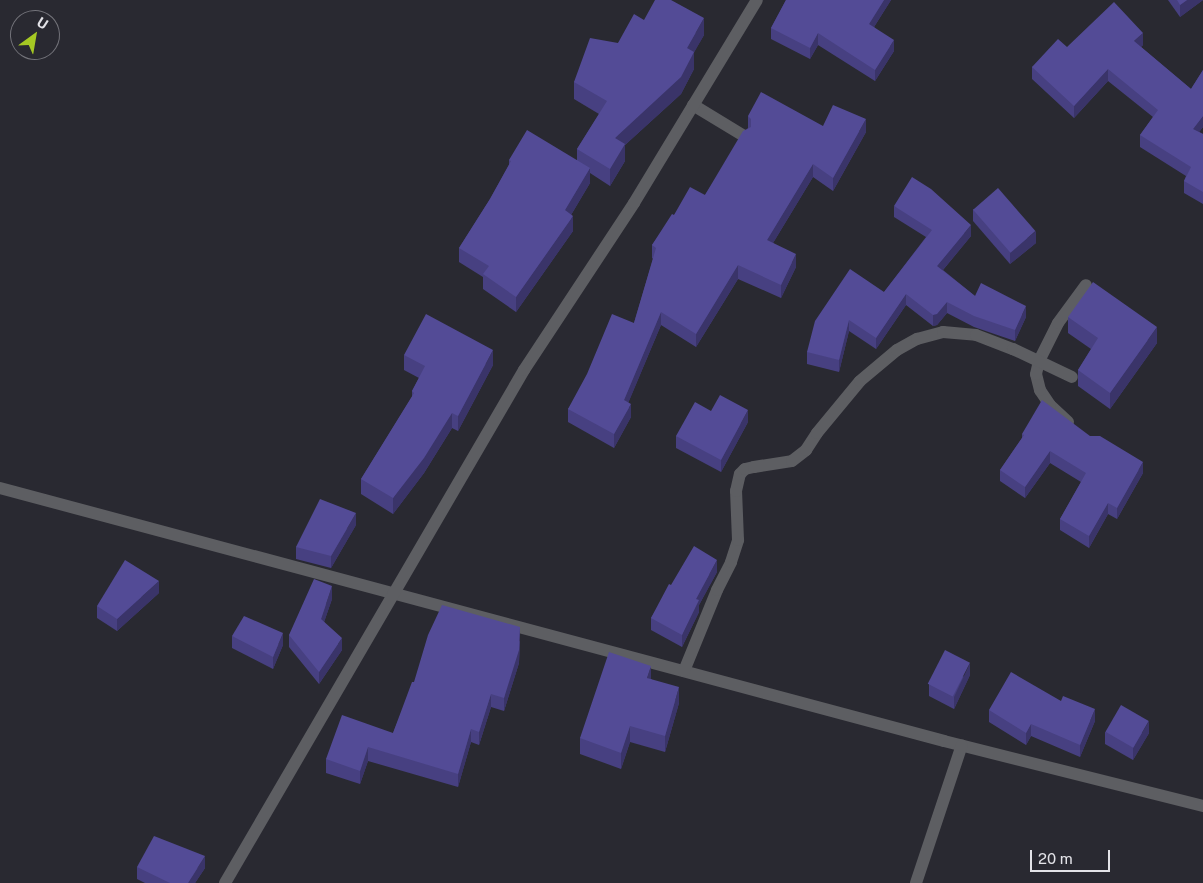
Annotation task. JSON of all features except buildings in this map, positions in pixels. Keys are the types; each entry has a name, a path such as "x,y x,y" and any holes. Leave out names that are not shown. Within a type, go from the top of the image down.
{"street":[{"path":"225,883 524,370 634,203 757,0"},
{"path":"693,105 744,136"},
{"path":"1080,431 1050,404 1040,390 1036,374 1039,361 1058,323 1086,285"},
{"path":"684,671 717,590 731,562 738,540 736,482 745,469 792,461 806,450 817,433 860,380 897,350 917,339 943,332 976,335 1072,377"},
{"path":"0,488 962,745 1203,806"},
{"path":"916,883 962,745"}]}
